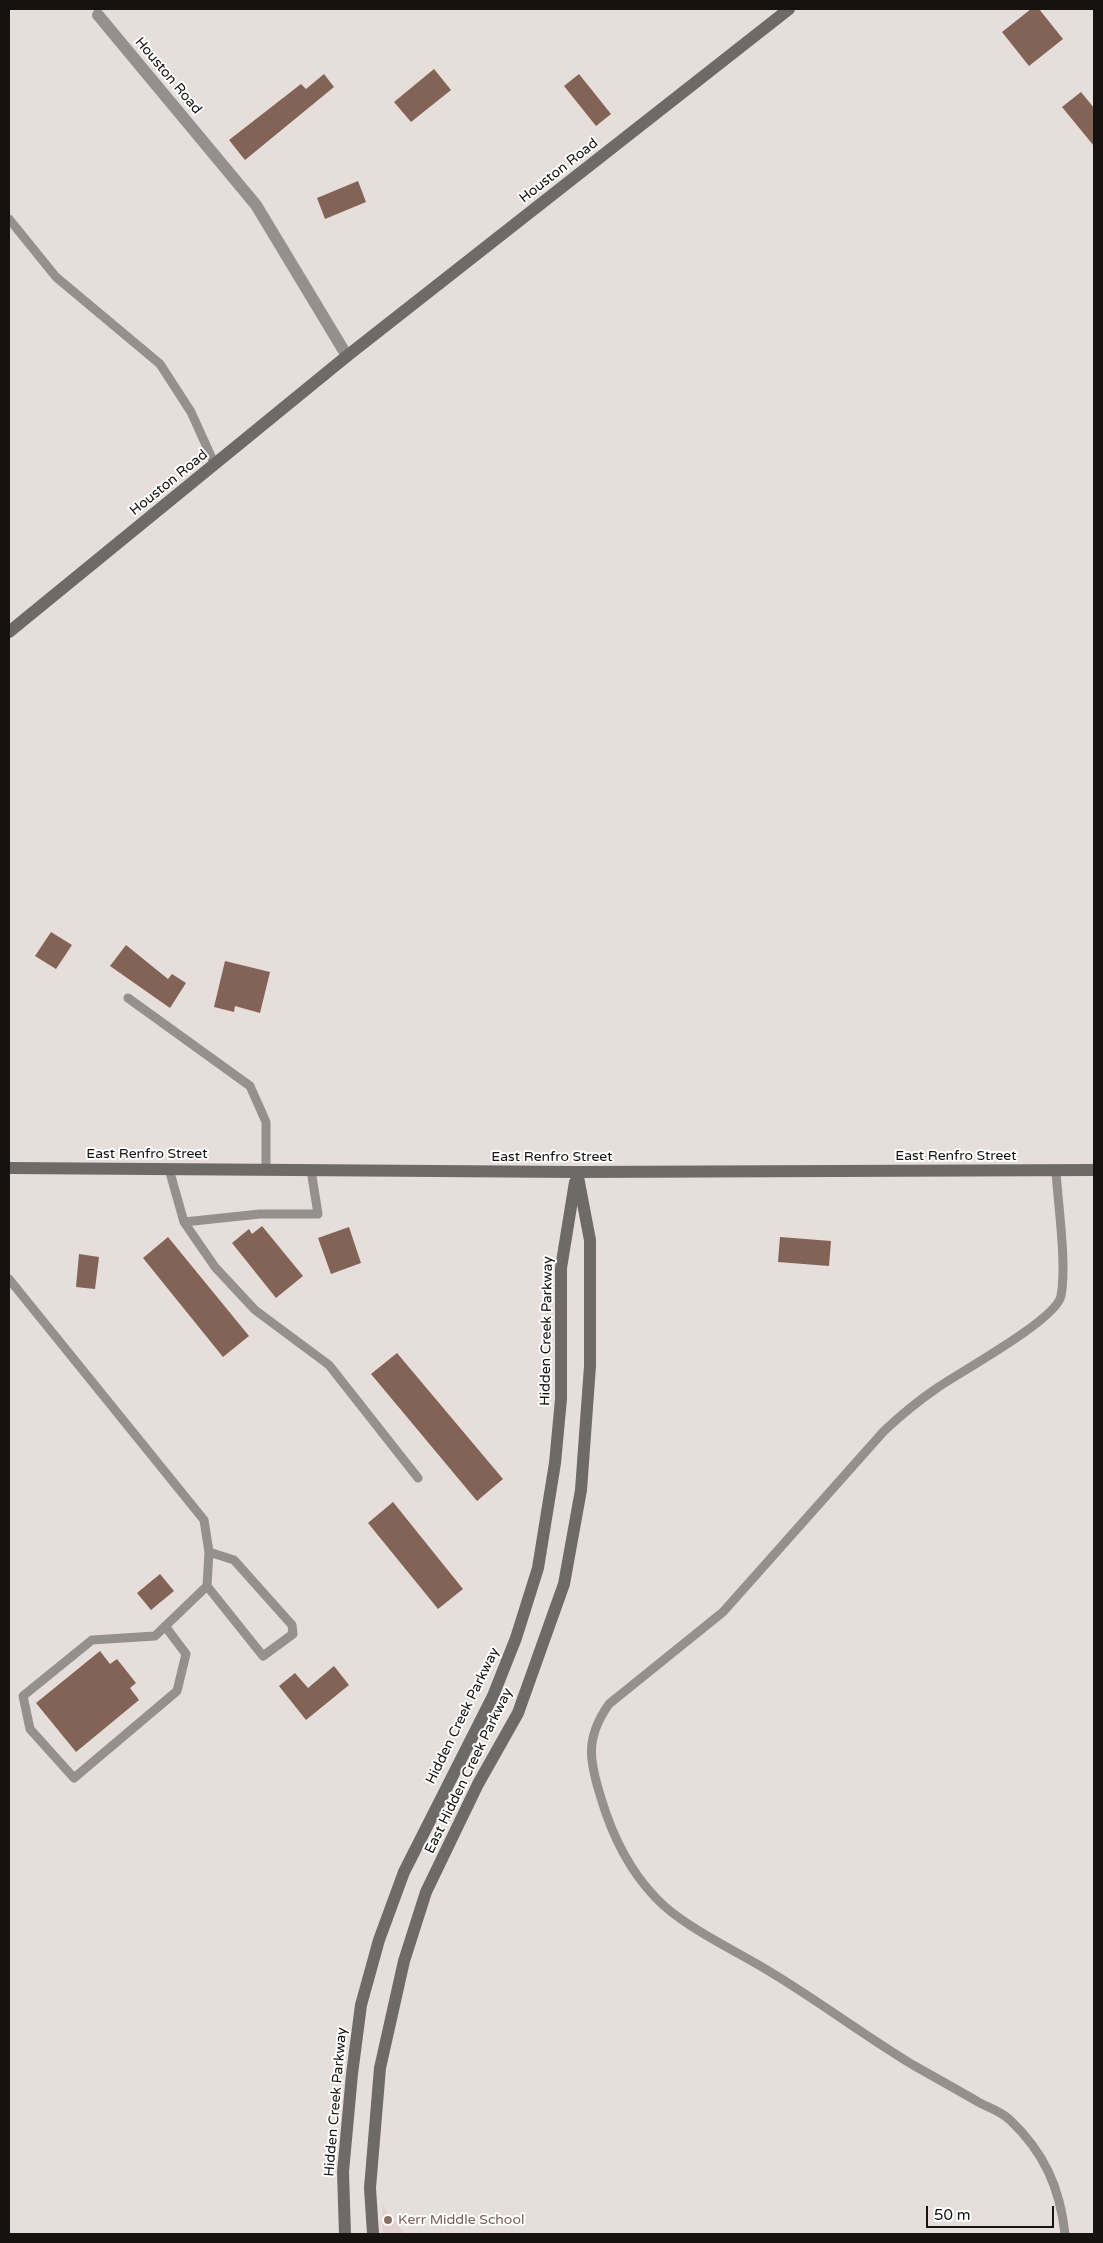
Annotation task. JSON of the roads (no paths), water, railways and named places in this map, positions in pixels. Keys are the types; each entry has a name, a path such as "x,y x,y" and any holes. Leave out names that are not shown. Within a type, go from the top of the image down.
{"main road":[{"name":"Houston Road","path":"9,632 347,356 788,9"},
{"name":"East Renfro Street","path":"9,1168 577,1172 1094,1170"},
{"name":"Hidden Creek Parkway","path":"345,2234 343,2172 352,2074 361,2005 379,1940 404,1872 493,1696 516,1638 538,1568 555,1463 561,1399 561,1268 577,1172"},
{"name":"East Hidden Creek Parkway","path":"373,2234 370,2188 380,2068 402,1970 426,1892 478,1784 518,1713 564,1584 581,1490 590,1366 590,1240 577,1172"}],"street":[{"name":"Houston Road","path":"95,12 256,205 347,356"}],"lane":[{"path":"9,219 56,276 160,364 191,412 215,464"},
{"path":"128,998 250,1086 266,1122 266,1170"},
{"path":"169,1169 184,1222 215,1267 255,1310 329,1365 418,1478"},
{"path":"184,1222 260,1214 318,1214 311,1170"},
{"path":"1056,1171 1062,1259 1061,1298 1044,1317 999,1350 937,1387 908,1409 884,1431 723,1612 609,1704 597,1722 590,1751 595,1777 606,1813 620,1846 638,1876 657,1899 683,1920 773,1974 912,2064 1009,2118 1037,2148 1051,2172 1063,2212 1066,2234"},
{"path":"9,1279 204,1520 209,1552 207,1586 263,1656 293,1634 292,1625 234,1560 209,1552"},
{"path":"165,1626 186,1654 177,1691 74,1778 30,1729 23,1696 92,1640 154,1636 207,1586"}],"place":[{"name":"Kerr Middle School","path":"388,2220"}]}
